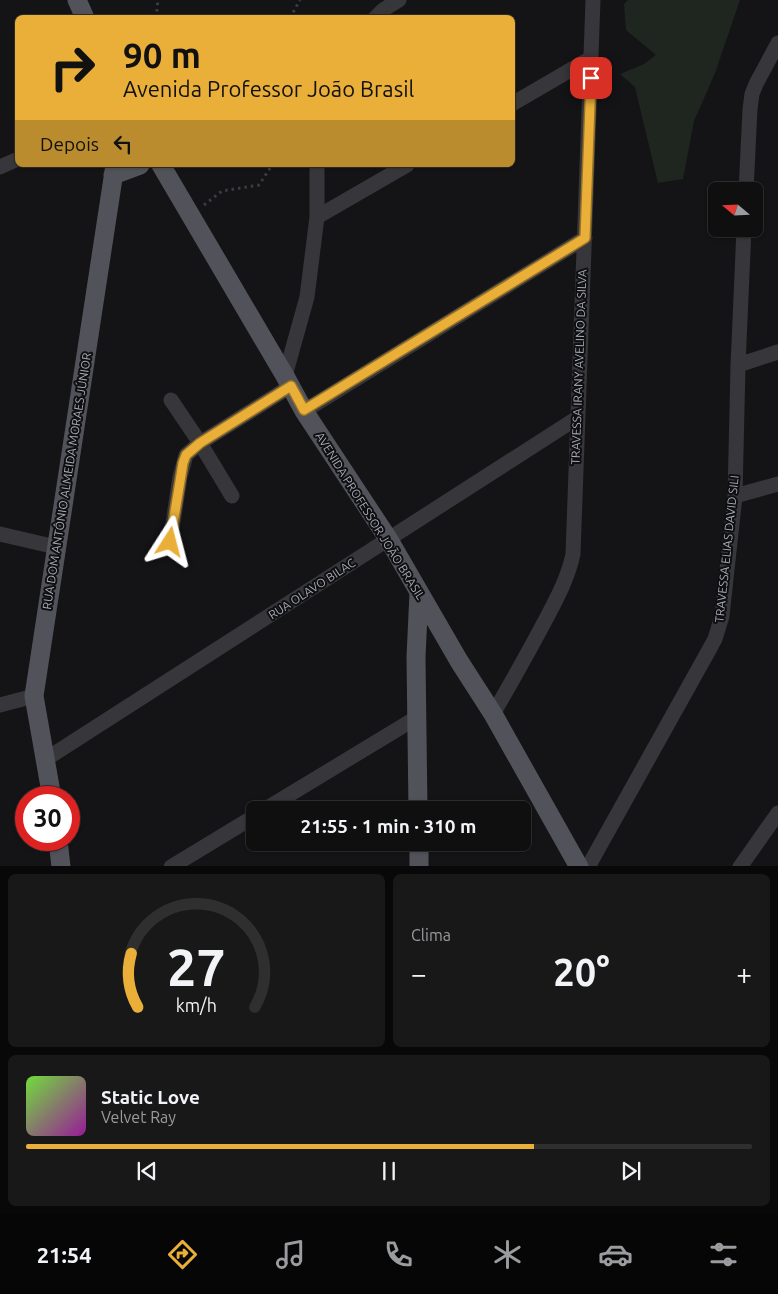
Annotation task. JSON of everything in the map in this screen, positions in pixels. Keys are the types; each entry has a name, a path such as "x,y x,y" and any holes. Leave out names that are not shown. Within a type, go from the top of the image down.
{"main road":[{"path":"77,0 84,15"},
{"path":"114,170 130,167"},
{"name":"AVENIDA PROFESSOR JOÃO BRASIL","path":"162,167 304,410 389,540 493,714 579,866"},
{"name":"RUA DOM ANTÔNIO ALMEIDA MORAES JÚNIOR","path":"50,786 34,696 114,170"},
{"path":"418,801 416,657 419,593"},
{"path":"59,851 61,866"},
{"path":"419,851 420,866"}],"street":[{"path":"378,15 399,0"},
{"name":"TRAVESSA IRANY AVELINO DA SILVA","path":"493,714 530,649 570,570 573,554 593,0"},
{"path":"747,182 752,94 778,43"},
{"path":"515,102 592,58"},
{"path":"0,167 15,160"},
{"path":"170,542 183,463 186,455 288,381 307,297 317,218 317,167"},
{"path":"317,218 404,167"},
{"path":"304,410 585,238"},
{"name":"TRAVESSA ELIAS DAVID SILI","path":"588,866 715,639 722,616 735,496 744,238"},
{"path":"738,366 778,352"},
{"path":"171,400 232,496"},
{"name":"RUA OLAVO BILAC","path":"46,759 577,418"},
{"path":"735,496 778,484"},
{"path":"0,534 56,547"},
{"path":"0,705 34,696"},
{"path":"279,801 416,718"},
{"path":"740,866 778,813"},
{"path":"171,866 246,821"}],"path":[{"path":"156,15 158,0"},
{"path":"292,15 300,0"},
{"path":"190,215 222,191 259,185 271,167"}],"shaded area":[{"path":"628,0 740,0 715,73 694,121 683,179 658,183 635,87 620,74 644,64 656,55 626,30 624,4"}],"route":[{"path":"170,542 183,463 186,455 200,443 291,386 304,410 585,238 591,78"}]}
